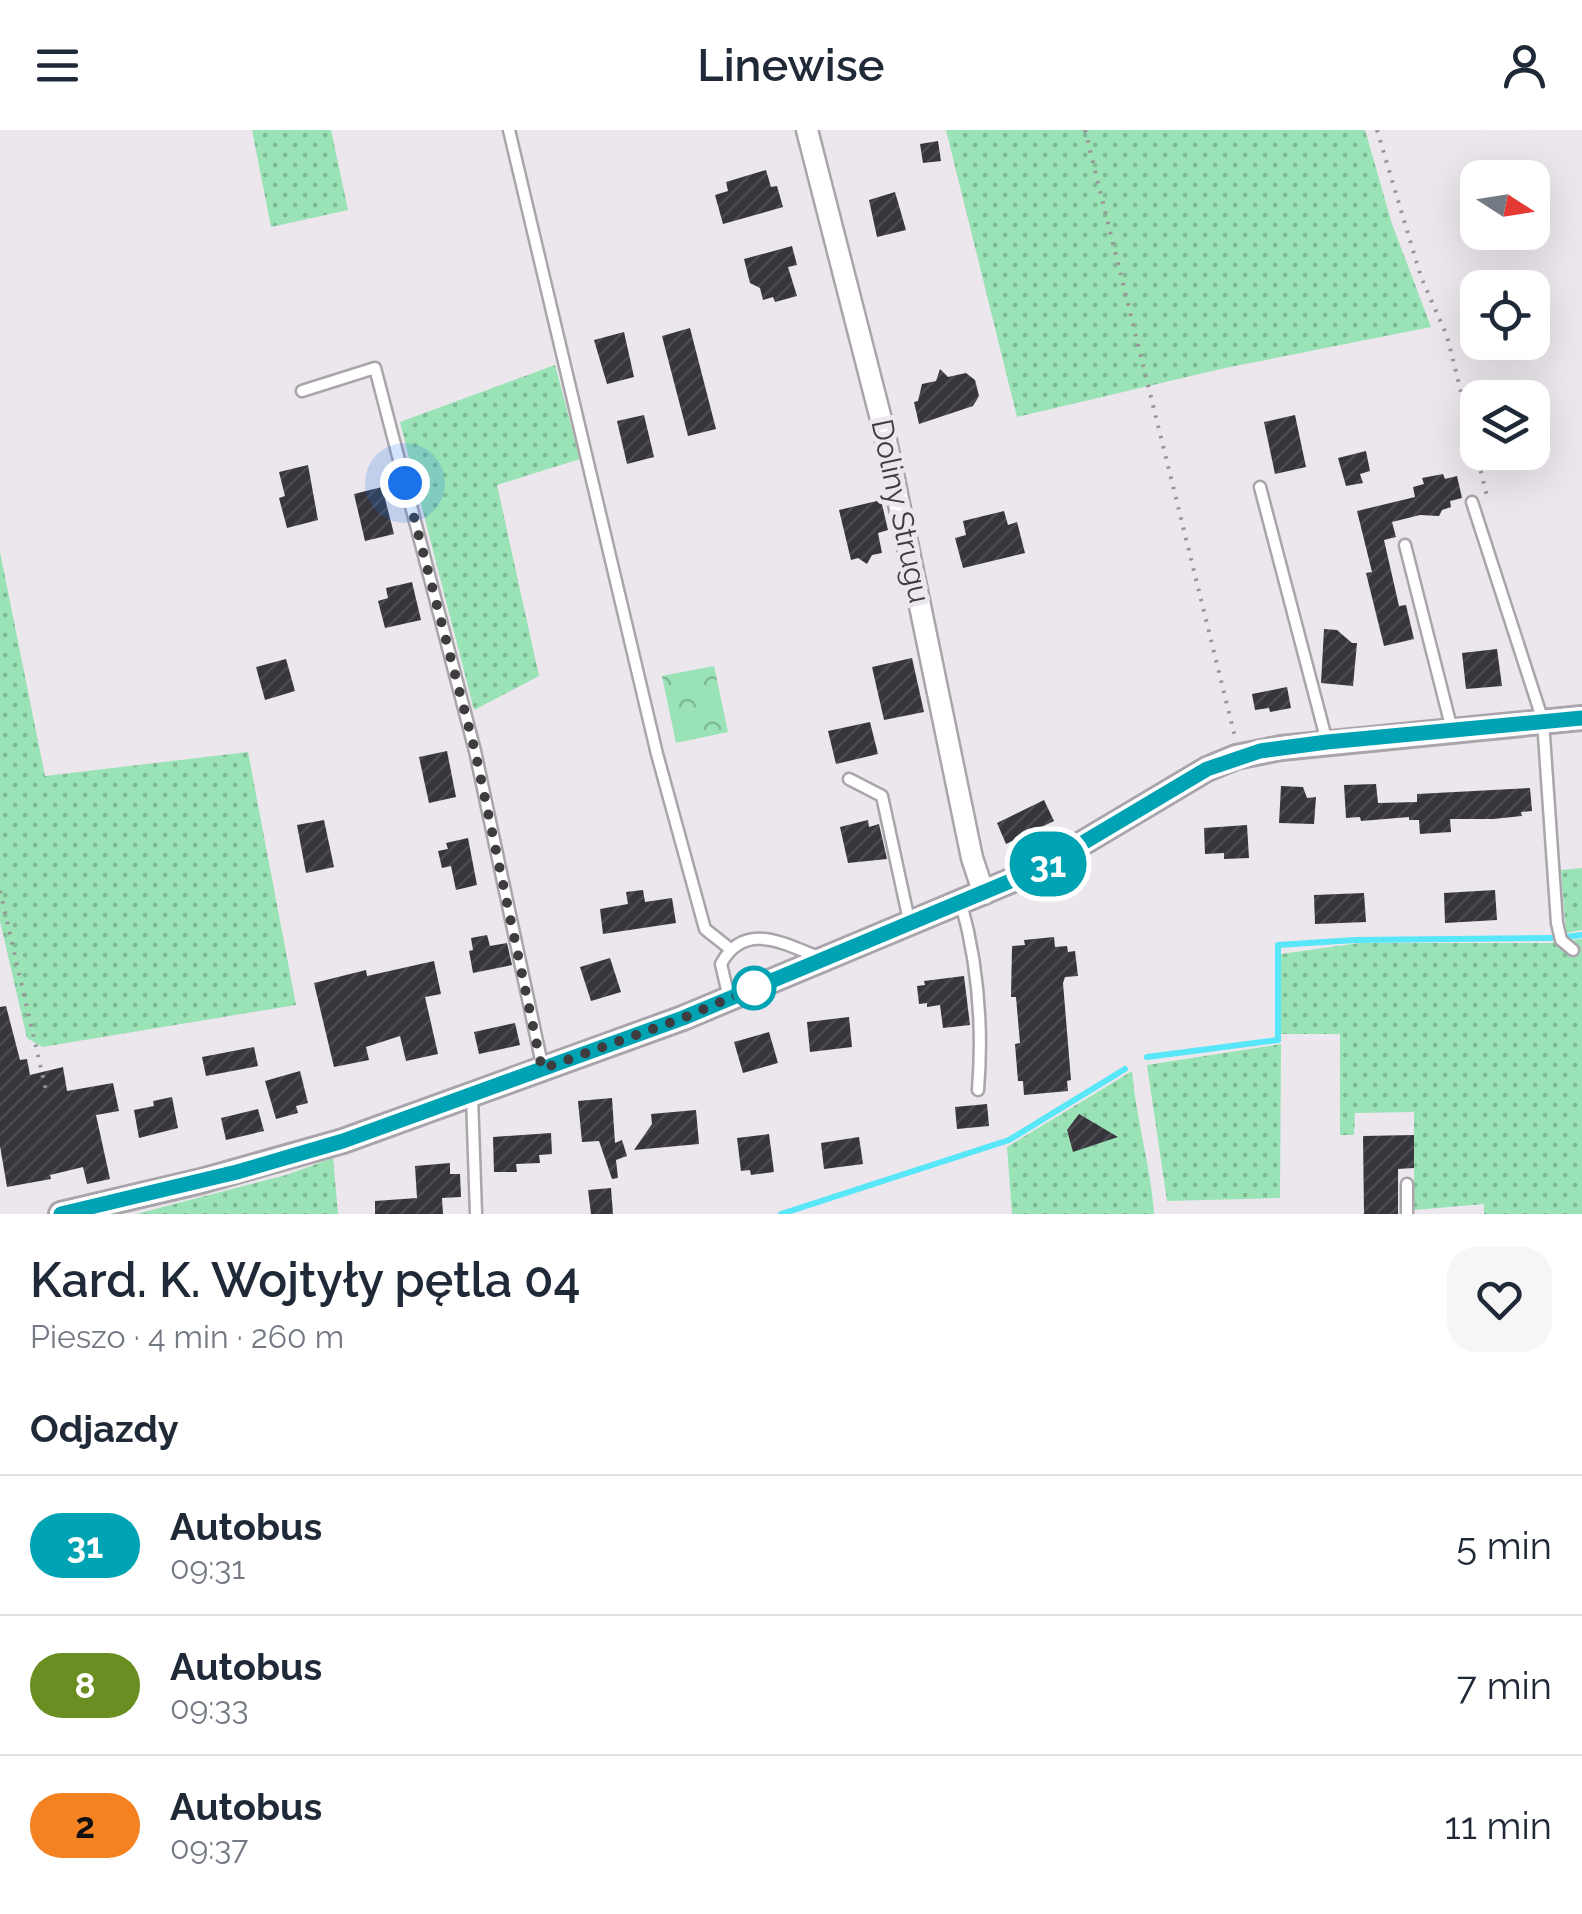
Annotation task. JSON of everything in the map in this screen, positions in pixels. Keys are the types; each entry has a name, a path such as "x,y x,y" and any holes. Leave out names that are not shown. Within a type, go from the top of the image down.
{"street":[{"name":"Doliny Strugu","path":"807,130 884,431 972,858 984,894"},
{"path":"61,1214 273,1162 542,1069 729,998 984,894 1066,854 1207,769 1240,756 1327,742 1582,718"}],"lane":[{"path":"509,130 662,772 706,929 729,948"},
{"path":"302,391 375,368 475,751 542,1069"},
{"path":"1260,486 1327,742"},
{"path":"1472,502 1543,722 1557,923 1561,940 1572,950"},
{"path":"1405,546 1452,730"},
{"path":"849,779 882,796 910,925"},
{"path":"961,904 972,942 981,1048 978,1090"},
{"path":"729,998 721,964 729,948 739,942 756,939 782,943 824,960"},
{"path":"472,1094 476,1214"},
{"path":"1407,1184 1407,1214"}],"path":[{"path":"1086,130 1240,756"},
{"path":"1376,130 1421,277 1448,336 1490,506"},
{"path":"0,891 46,1090"}],"green space":[{"path":"252,130 331,130 348,210 271,227"},
{"path":"946,130 1365,130 1392,224 1431,327 1225,368 1017,417"},
{"path":"555,365 580,459 497,485 539,676 474,710 400,422"},
{"path":"0,552 45,776 248,752 296,1005 42,1047 27,1038 0,921"},
{"path":"714,666 728,732 676,743 662,676"},
{"path":"1582,868 1582,930 1566,933 1561,870"},
{"path":"1582,939 1582,1214 1484,1214 1484,1204 1414,1210 1414,1112 1355,1113 1354,1135 1340,1135 1340,1034 1281,1034 1281,954 1359,943 1551,943"},
{"path":"1281,1044 1280,1198 1167,1201 1147,1065"},
{"path":"1132,1071 1154,1214 1012,1214 1007,1147"},
{"path":"333,1158 338,1214 136,1214 286,1175"}],"building":[{"path":"938,141 941,161 923,163 920,144"},
{"path":"766,170 771,187 777,186 783,207 723,224 715,195 728,191 726,182"},
{"path":"895,192 906,230 877,237 869,200"},
{"path":"792,246 797,265 788,267 797,296 775,302 773,297 763,300 760,288 750,283 744,259"},
{"path":"690,328 716,429 688,436 662,336"},
{"path":"624,332 634,377 607,384 594,340"},
{"path":"940,369 948,377 966,373 975,380 979,396 973,406 919,424 914,402 918,401 922,384 936,381"},
{"path":"644,415 654,457 627,464 617,421"},
{"path":"1295,415 1306,467 1275,474 1264,422"},
{"path":"1366,451 1370,471 1360,474 1363,483 1346,486 1338,458"},
{"path":"308,465 318,520 287,528 279,498 285,496 279,472"},
{"path":"1443,474 1445,479 1457,476 1462,498 1450,501 1451,507 1439,516 1420,515 1392,522 1396,537 1384,540 1399,606 1406,605 1414,639 1384,646 1366,573 1372,572 1357,511 1415,497 1413,487 1424,484 1422,478"},
{"path":"382,487 394,534 365,541 354,494"},
{"path":"881,500 888,530 878,533 882,553 872,555 867,564 858,558 851,560 839,510"},
{"path":"1004,511 1008,525 1017,522 1025,553 963,568 955,538 966,535 963,521"},
{"path":"412,582 421,620 385,628 378,601 388,598 386,588"},
{"path":"1324,629 1337,630 1357,643 1353,686 1321,683"},
{"path":"1497,649 1502,686 1466,689 1462,653"},
{"path":"912,658 924,712 884,720 872,667"},
{"path":"286,659 295,691 265,700 256,667"},
{"path":"1287,687 1291,708 1255,710 1252,694"},
{"path":"870,722 878,754 836,764 828,731"},
{"path":"447,751 456,797 429,803 419,757"},
{"path":"1376,784 1378,803 1417,802 1417,794 1530,788 1532,811 1493,819 1450,819 1451,832 1420,834 1419,820 1409,817 1361,821 1360,817 1346,818 1344,785"},
{"path":"1281,786 1303,787 1307,798 1316,797 1314,824 1279,823"},
{"path":"1044,800 1054,821 1006,844 997,823"},
{"path":"324,820 334,867 306,873 297,825"},
{"path":"868,820 869,827 879,824 887,859 848,863 840,827"},
{"path":"1247,825 1249,858 1224,859 1224,853 1205,854 1204,828"},
{"path":"468,838 477,885 456,890 451,866 442,868 438,851 448,849 446,843"},
{"path":"643,890 645,902 672,898 676,923 603,934 600,909 628,904 626,892"},
{"path":"1495,890 1497,920 1445,923 1444,893"},
{"path":"1364,893 1366,922 1315,924 1314,895"},
{"path":"487,935 490,946 507,943 512,965 473,973 471,938"},
{"path":"1054,937 1055,947 1067,946 1068,952 1075,951 1078,976 1065,977 1063,983 1071,1080 1067,1081 1068,1091 1024,1095 1023,1081 1018,1081 1016,997 1011,997 1012,946 1025,945 1024,940"},
{"path":"610,958 621,992 591,1001 580,967"},
{"path":"434,961 441,994 425,997 438,1054 406,1061 400,1036 366,1047 369,1060 334,1067 314,983 366,970 367,976"},
{"path":"964,976 970,1025 943,1028 940,1005 919,1004 917,986 925,985 924,981"},
{"path":"6,1006 20,1060 27,1059 30,1075 63,1067 67,1091 113,1083 119,1111 96,1115 110,1179 87,1184 83,1167 50,1175 51,1179 7,1187 0,1146 0,1007"},
{"path":"849,1017 852,1047 810,1052 807,1022"},
{"path":"515,1023 520,1045 479,1054 474,1032"},
{"path":"769,1032 778,1063 743,1073 734,1042"},
{"path":"254,1047 258,1066 206,1076 202,1057"},
{"path":"300,1071 308,1103 296,1106 298,1113 276,1119 265,1081"},
{"path":"172,1097 178,1128 139,1138 134,1110"},
{"path":"612,1098 615,1143 622,1140 627,1156 616,1160 618,1178 612,1179 599,1141 582,1142 578,1101"},
{"path":"987,1104 989,1126 957,1129 955,1107"},
{"path":"258,1109 264,1131 226,1140 221,1118"},
{"path":"696,1110 699,1144 634,1150 652,1124 651,1114"},
{"path":"1079,1114 1118,1137 1073,1152 1067,1130"},
{"path":"551,1133 552,1154 539,1155 540,1163 516,1164 517,1172 494,1172 493,1137"},
{"path":"769,1134 774,1172 751,1175 750,1170 741,1171 737,1138"},
{"path":"1414,1135 1414,1168 1398,1169 1398,1214 1364,1214 1363,1136"},
{"path":"859,1137 863,1164 824,1169 821,1143"},
{"path":"450,1163 450,1174 460,1174 461,1197 442,1198 443,1214 375,1214 375,1201 417,1198 415,1166"},
{"path":"611,1188 613,1214 591,1214 588,1190"}],"waterway":[{"path":"1566,937 1582,935"},
{"path":"1147,1057 1278,1040 1278,945 1355,940 1551,938"},
{"path":"781,1214 1009,1140 1125,1069"}],"bus line":[{"name":"31","path":"61,1214 237,1172 343,1141 683,1018 1039,869 1207,769 1236,757 1327,742 1582,718"}],"route":[{"path":"405,483 475,751 542,1069 758,986 754,988"}]}
